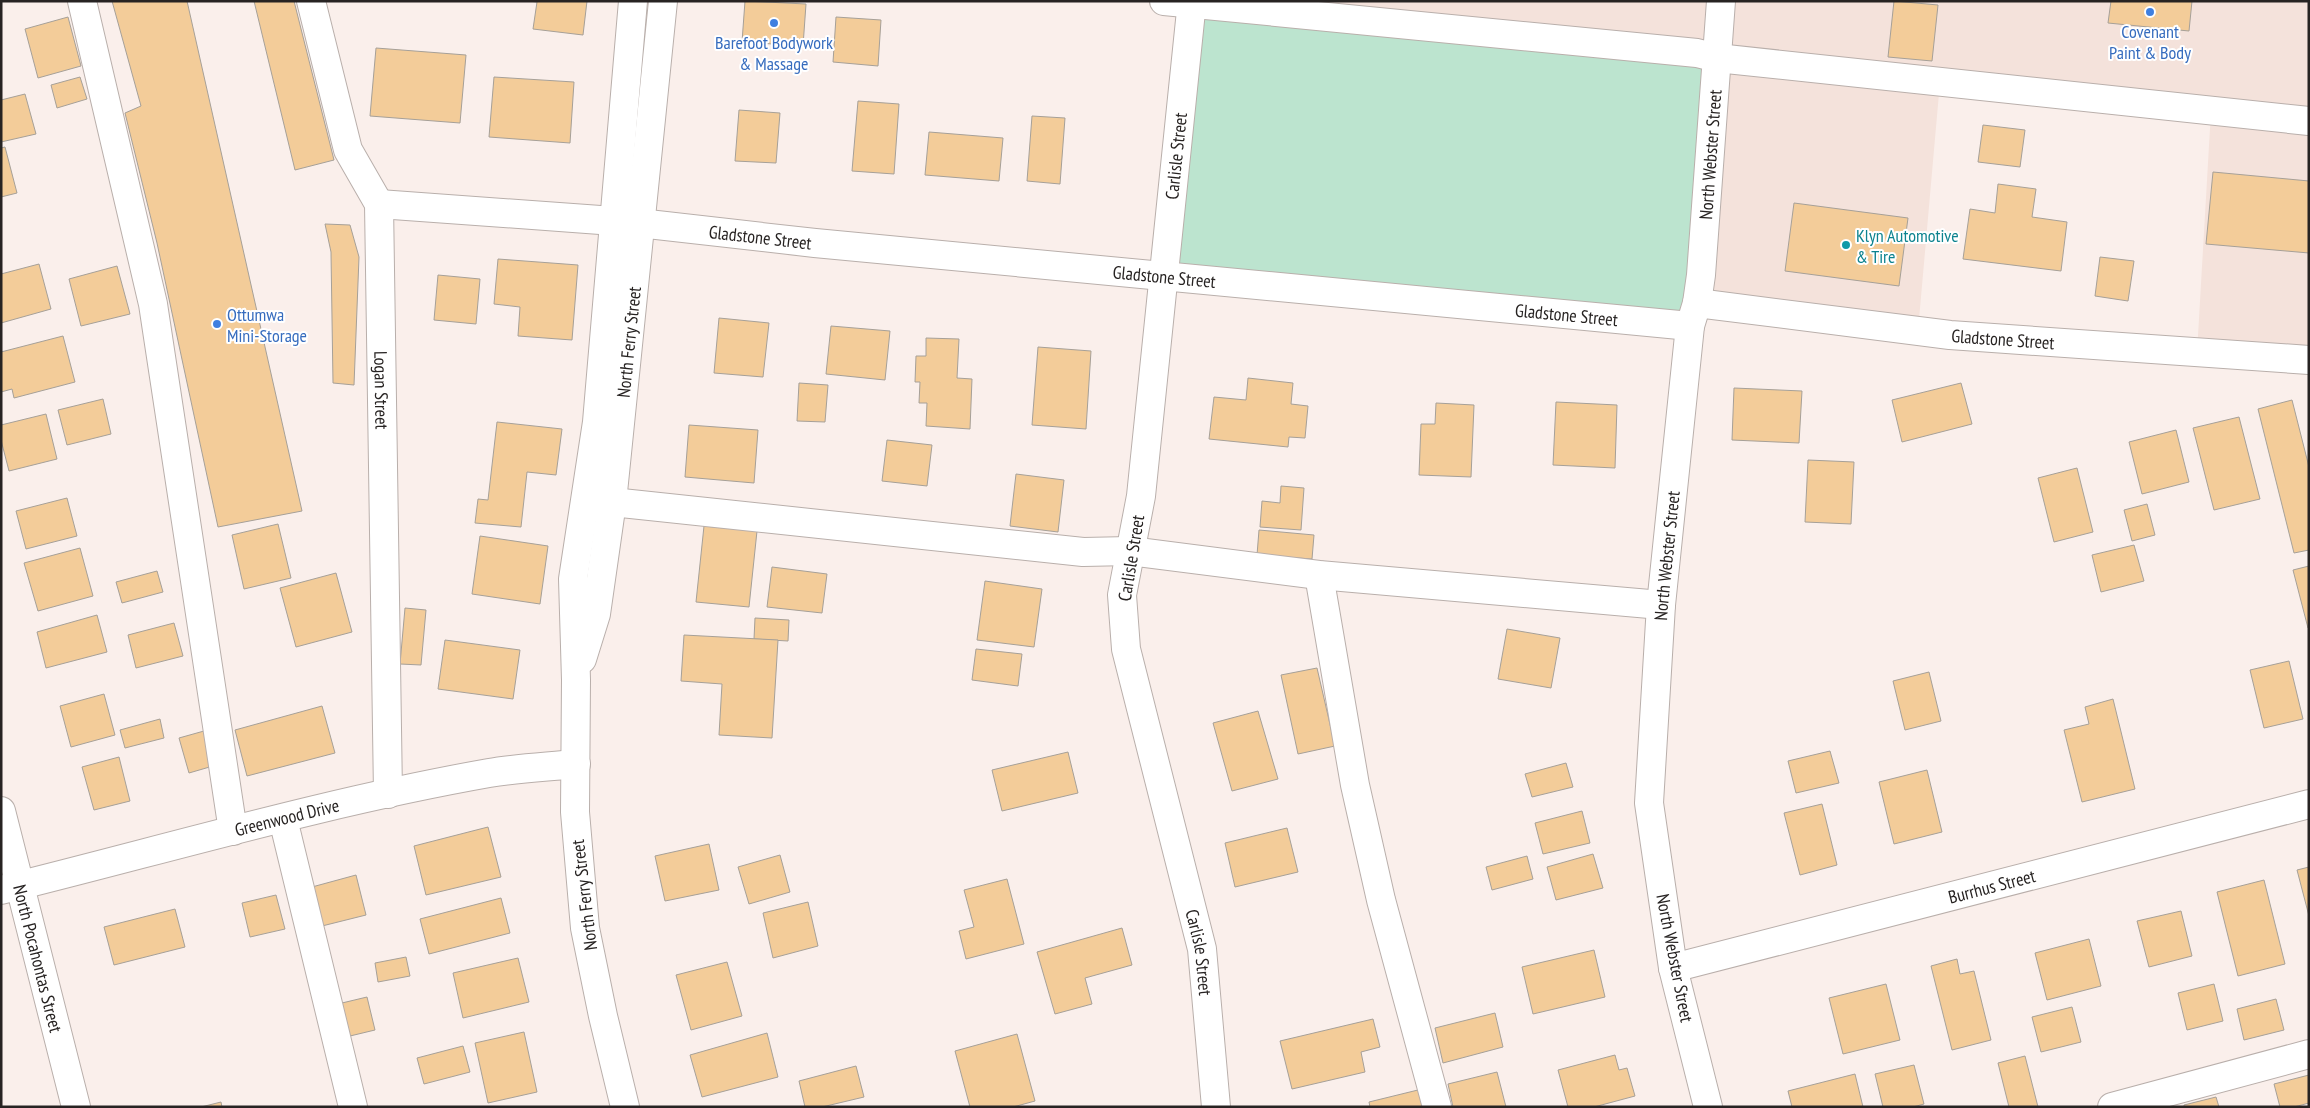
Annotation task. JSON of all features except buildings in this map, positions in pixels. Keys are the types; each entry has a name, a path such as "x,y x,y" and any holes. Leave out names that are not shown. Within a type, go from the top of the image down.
{"street":[{"path":"82,1 153,304 233,831"},
{"name":"Logan Street","path":"311,1 348,150 379,204 388,794"},
{"name":"North Ferry Street","path":"576,680 596,614 612,502 627,222 633,1"},
{"name":"North Ferry Street","path":"625,1107 603,1016 586,928 575,812 576,680 573,579 627,222 663,1"},
{"path":"1164,1 1687,52 1717,58 2309,122"},
{"name":"North Webster Street","path":"1708,1107 1673,968 1649,803 1661,605 1694,314 1721,1"},
{"name":"Carlisle Street","path":"1192,3 1141,496 1122,595 1126,650 1202,949 1216,1107"},
{"name":"Gladstone Street","path":"379,204 627,222 815,243 1164,276 2309,360"},
{"path":"612,502 1083,552 1130,551 1319,575 1661,605"},
{"path":"1319,575 1355,785 1381,900 1436,1107"},
{"name":"Greenwood Drive","path":"11,888 233,831 388,794 491,772 576,764"},
{"name":"Burrhus Street","path":"1673,968 2309,804"},
{"name":"North Pocahontas Street","path":"1,812 11,888 76,1107"},
{"path":"284,819 353,1107"},
{"path":"2112,1107 2309,1054"}],"shaded area":[{"path":"1164,1 2309,1 2309,360 2197,353 2211,111 1940,82 1918,331 1697,303"}],"green space":[{"path":"1192,5 1717,58 1690,326 1164,276"}],"place":[{"name":"Covenant Paint & Body","path":"2150,12"},
{"name":"Barefoot Bodywork & Massage","path":"774,23"},
{"name":"Klyn Automotive & Tire","path":"1846,245"},
{"name":"Ottumwa Mini-Storage","path":"217,324"}]}
